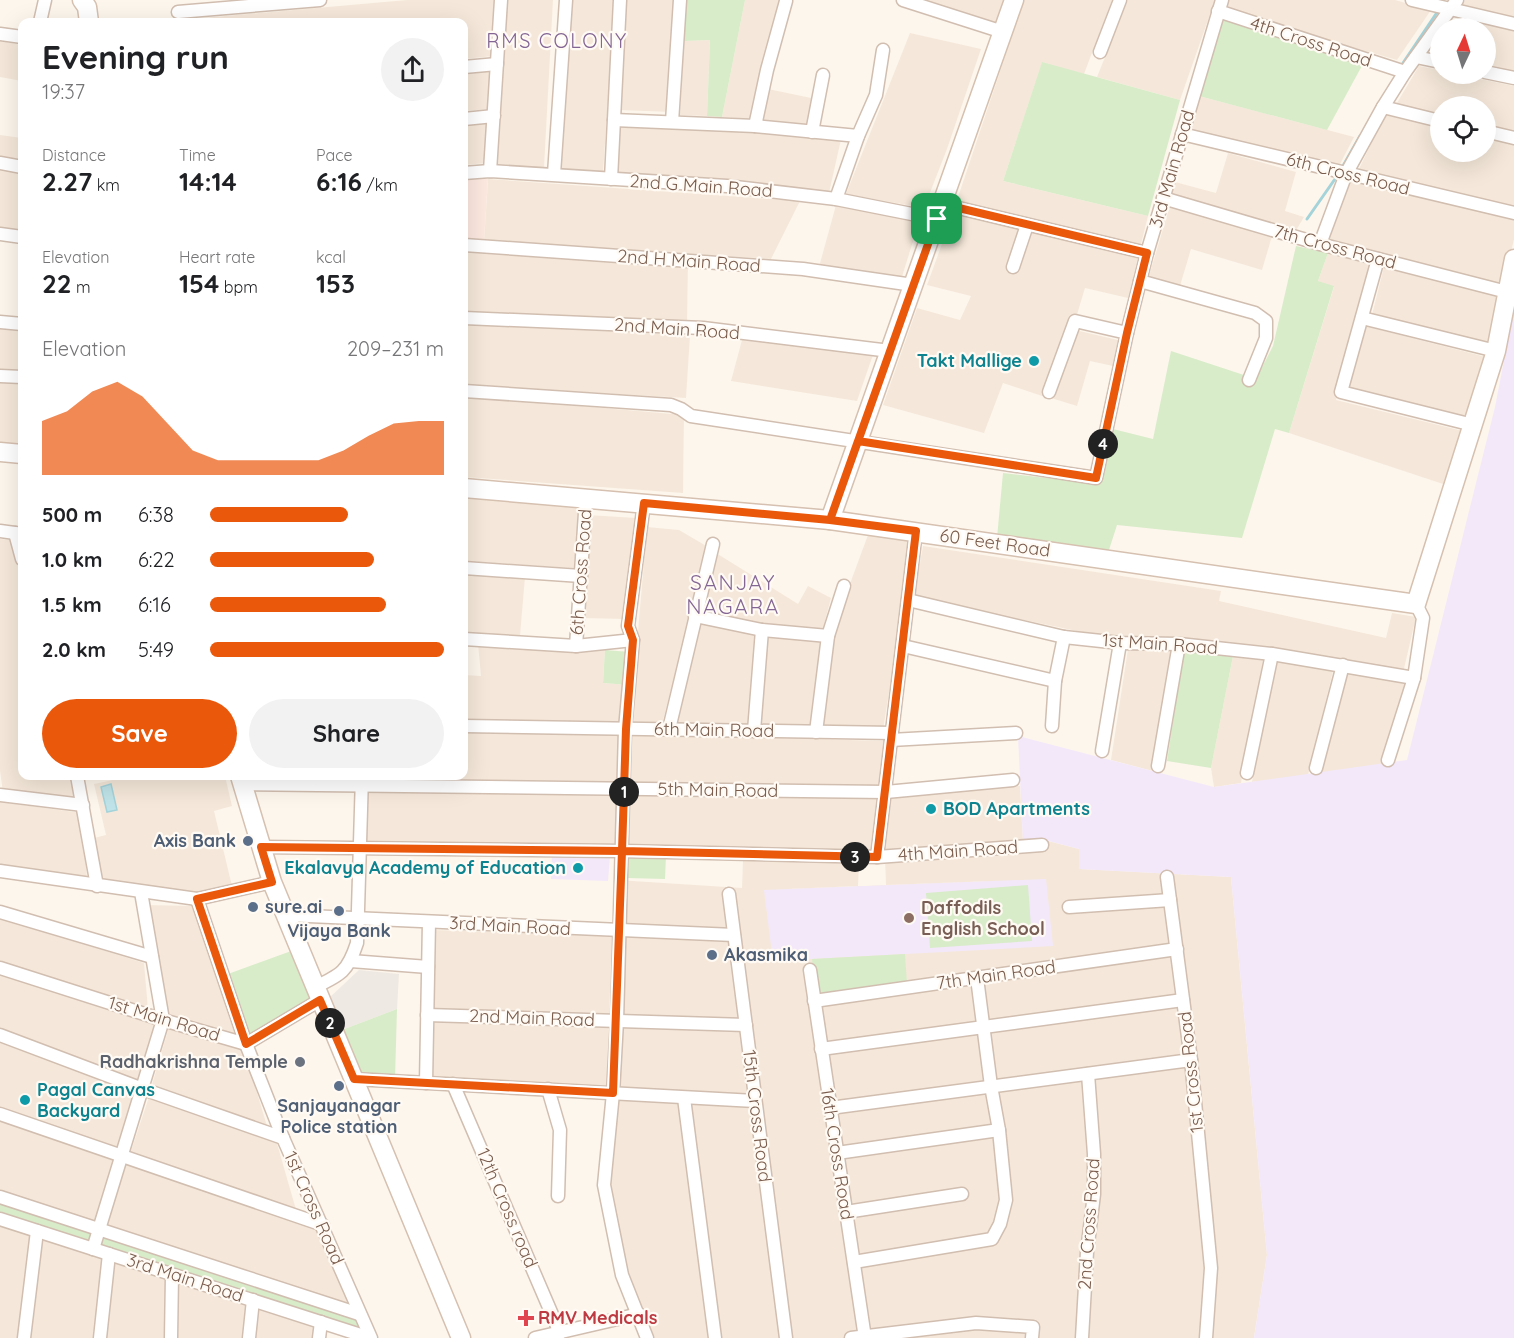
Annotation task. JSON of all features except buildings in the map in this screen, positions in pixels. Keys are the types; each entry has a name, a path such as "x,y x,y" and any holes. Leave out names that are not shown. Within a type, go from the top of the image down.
{"street":[{"path":"41,18 45,0"},
{"path":"178,12 320,0"},
{"path":"490,171 501,0"},
{"path":"554,174 566,0"},
{"path":"611,179 620,0"},
{"path":"672,122 680,0"},
{"path":"903,0 1003,32"},
{"path":"830,520 1014,0"},
{"path":"1100,52 1120,0"},
{"path":"1412,0 1454,5 1514,24"},
{"path":"755,126 767,70 786,1"},
{"path":"1320,244 1346,174 1383,107 1405,72 1454,5"},
{"name":"4th Cross Road","path":"1220,6 1405,72"},
{"name":"3rd Main Road","path":"468,391 671,405 691,416 1096,478 1127,333 1147,253 1220,6"},
{"path":"0,34 18,36"},
{"path":"837,198 858,136 876,95 883,50"},
{"path":"1416,57 1430,60"},
{"path":"468,67 497,64"},
{"path":"1496,74 1514,78"},
{"path":"812,132 823,75"},
{"path":"1383,107 1430,119"},
{"path":"468,119 494,116"},
{"path":"614,120 755,126 858,136"},
{"name":"6th Cross Road","path":"1182,134 1514,213"},
{"path":"1496,134 1514,138"},
{"path":"0,163 18,166"},
{"name":"2nd G Main Road","path":"468,173 490,171 554,174 727,186 837,198 1027,225 1147,253"},
{"name":"7th Cross Road","path":"1163,198 1320,244 1507,292"},
{"path":"1013,267 1027,225"},
{"path":"0,234 18,236"},
{"name":"2nd H Main Road","path":"468,245 803,270 913,285"},
{"path":"1378,259 1341,392 1473,425"},
{"path":"1388,760 1414,678 1423,618 1416,604 1496,351 1514,259"},
{"path":"1140,280 1255,314 1266,321 1266,338 1249,380"},
{"name":"2nd Main Road","path":"468,318 703,328 890,351"},
{"path":"1362,318 1496,351"},
{"path":"1049,392 1075,321 1127,333"},
{"path":"0,322 18,324"},
{"path":"0,376 18,377"},
{"path":"0,452 18,454"},
{"name":"60 Feet Road","path":"468,488 830,520 1416,604"},
{"name":"6th Cross Road","path":"576,646 586,498"},
{"path":"644,503 628,626 633,640 626,729 613,1093 604,1185 622,1275 647,1338"},
{"path":"0,531 18,533"},
{"path":"877,857 916,531"},
{"path":"669,729 713,544"},
{"path":"468,568 581,576"},
{"path":"816,732 828,636 844,586"},
{"name":"1st Main Road","path":"908,600 1064,637 1120,643 1179,644 1272,654 1414,678"},
{"path":"695,616 762,630 828,636"},
{"path":"754,731 762,630"},
{"path":"1052,726 1055,681 1064,637"},
{"path":"468,639 576,646 633,640"},
{"path":"1102,751 1120,643"},
{"path":"1158,766 1179,644"},
{"path":"903,646 1055,681"},
{"path":"1247,773 1272,654"},
{"path":"1316,768 1343,665"},
{"name":"6th Main Road","path":"468,726 816,732 892,737 1016,733"},
{"path":"78,780 97,886"},
{"path":"242,780 272,882 461,1338"},
{"name":"5th Main Road","path":"242,780 361,780 624,788 886,792 1013,780"},
{"path":"246,1044 318,994 351,962 357,943 361,780"},
{"path":"0,795 83,805"},
{"name":"4th Main Road","path":"261,847 622,851 877,857 1042,845"},
{"path":"0,872 197,899 272,882"},
{"name":"1st Cross Road","path":"1167,877 1191,1060 1211,1268 1206,1338"},
{"path":"93,1249 163,1020 141,891"},
{"name":"15th Cross Road","path":"729,894 786,1338"},
{"name":"1st Cross Road","path":"197,899 246,1044 283,1138 323,1225 370,1338"},
{"path":"1069,908 1170,900"},
{"path":"0,912 152,957"},
{"name":"3rd Main Road","path":"286,915 734,935"},
{"path":"426,1083 429,922"},
{"name":"7th Main Road","path":"814,1001 1177,949"},
{"path":"351,962 428,967"},
{"name":"1st Main Road","path":"0,968 246,1044"},
{"name":"16th Cross Road","path":"810,970 865,1337"},
{"path":"854,1262 992,1239 1000,1224 1006,1200 1005,1188 977,978"},
{"path":"821,1049 1183,1000"},
{"name":"2nd Main Road","path":"427,1014 746,1025"},
{"path":"0,1035 143,1089 283,1138"},
{"path":"830,1108 1191,1060"},
{"name":"2nd Cross Road","path":"1082,1338 1087,1252 1094,1194 1094,1154 1088,1074"},
{"path":"354,1079 755,1101"},
{"name":"12th Cross road","path":"453,1084 560,1333"},
{"path":"549,1089 560,1130 558,1196"},
{"path":"684,1098 715,1338"},
{"path":"0,1114 323,1225"},
{"path":"837,1153 999,1130"},
{"path":"846,1212 962,1194"},
{"path":"0,1197 359,1314"},
{"name":"3rd Main Road","path":"0,1219 370,1338"},
{"path":"24,1338 37,1230"},
{"path":"100,1338 109,1254"},
{"path":"171,1338 172,1275"},
{"path":"249,1338 253,1300"},
{"path":"536,1338 639,1314"},
{"path":"319,1338 321,1322"},
{"path":"851,1338 976,1323 1033,1332"}],"shaded area":[{"path":"407,0 494,0 493,56 468,59 468,18 202,18"},
{"path":"506,0 553,0 544,168 497,164"},
{"path":"568,0 615,0 603,172 558,169"},
{"path":"623,0 676,0 672,112 619,110"},
{"path":"745,0 782,0 752,119 722,117"},
{"path":"921,0 1007,0 998,24"},
{"path":"1024,0 1112,0 1084,74 1042,63 1003,181 1148,216 1140,248 956,203"},
{"path":"1128,0 1215,0 1180,100 1097,77"},
{"path":"1227,0 1395,0 1431,10 1397,60 1223,10"},
{"path":"1465,0 1514,0 1514,18 1461,7"},
{"path":"1496,24 1514,28 1514,75 1496,71"},
{"path":"910,33 981,49 924,208 846,194"},
{"path":"710,40 707,116 680,115 684,41"},
{"path":"0,41 18,44 18,80 0,77"},
{"path":"1419,66 1430,68 1430,84 1496,82 1514,86 1514,135 1496,131 1496,96 1430,96 1430,117 1394,108"},
{"path":"491,67 488,109 468,111 468,69"},
{"path":"768,89 816,99 810,128 759,122"},
{"path":"1199,96 1354,137 1338,168 1189,130"},
{"path":"1385,115 1430,126 1430,162 1496,162 1496,141 1514,145 1514,210 1358,171"},
{"path":"489,121 487,163 468,165 468,123"},
{"path":"618,122 842,135 829,193 615,173"},
{"path":"0,135 18,137 18,230 0,228"},
{"path":"1228,153 1296,172 1285,211 1304,217 1295,232 1170,198 1175,182 1216,193"},
{"path":"468,177 488,179 484,241 468,240"},
{"path":"488,179 800,201 771,259 484,241"},
{"path":"1350,182 1514,218 1514,239 1503,288 1327,239"},
{"path":"1171,202 1273,233 1262,270 1191,249 1180,286 1149,276"},
{"path":"836,205 919,222 901,280 819,267"},
{"path":"954,211 1138,257 1128,298 1085,288 1076,318 1071,316 1068,321 1042,396 1003,383 984,433 883,405 917,308 960,320 971,296 927,285"},
{"path":"468,248 688,263 687,324 468,312"},
{"path":"1328,253 1375,264 1336,400 1463,431 1443,484 1289,433 1334,287 1318,281"},
{"path":"1384,267 1501,296 1489,344 1372,315"},
{"path":"1514,309 1514,1338 1254,1338 1267,1255 1231,877 1079,869 1079,849 1045,840 1023,842 1018,736 1214,787 1407,760 1495,407"},
{"path":"468,322 690,336 686,398 468,385"},
{"path":"0,326 18,328 18,373 0,372"},
{"path":"1365,326 1486,357 1470,418 1349,388"},
{"path":"1075,330 1118,340 1113,366 1090,361 1077,406 1051,398"},
{"path":"742,340 874,352 857,401 731,381"},
{"path":"0,379 18,381 18,445 0,443"},
{"path":"468,396 684,415 683,493 468,477"},
{"path":"468,497 579,505 574,568 468,561"},
{"path":"587,515 637,518 625,619 581,618"},
{"path":"647,527 679,530 708,547 662,724 630,725"},
{"path":"868,535 913,542 883,730 819,728 831,635"},
{"path":"0,539 12,540 18,566 18,780 71,780 77,801 3,792 0,771"},
{"path":"923,546 1221,591 1219,601 1386,638 1392,613 1416,617 1403,673 1115,639 914,597"},
{"path":"716,553 798,604 808,586 831,598 822,632 761,628 701,613"},
{"path":"468,573 525,577 520,636 468,633"},
{"path":"698,623 758,633 751,727 674,723"},
{"path":"765,634 820,639 812,729 759,728"},
{"path":"478,644 605,650 603,683 628,685 625,724 468,723 468,675 481,676"},
{"path":"1128,649 1173,651 1153,771 1111,760"},
{"path":"1233,656 1263,660 1241,783 1214,787 1211,768"},
{"path":"1277,661 1333,671 1308,775 1252,782"},
{"path":"1344,673 1407,684 1382,764 1321,773"},
{"path":"468,731 619,735 618,786 366,780 468,780"},
{"path":"632,734 884,741 879,790 630,785"},
{"path":"113,780 226,780 232,806 214,811 232,886 197,895 102,883 94,838 106,835 94,784"},
{"path":"1020,786 1023,842 882,852 888,798"},
{"path":"366,790 617,795 616,846 365,842"},
{"path":"629,794 882,799 875,855 627,847"},
{"path":"0,802 82,813 87,878 0,865"},
{"path":"1044,840 1079,849 1080,869 1231,877 1267,1255 1254,1338 643,1338 606,1183 617,880 742,888 743,860 859,863 858,886 764,890 1046,879 886,885 885,859"},
{"path":"552,853 610,856 608,881 551,879"},
{"name":"Daffodils English School","path":"1046,879 1053,946 773,961 764,890"},
{"path":"145,905 195,906 239,1038 166,1017"},
{"path":"0,918 144,963 148,1009 0,965"},
{"path":"433,930 612,936 609,1019 431,1013"},
{"path":"359,970 399,974 397,1009 342,1030 328,999"},
{"path":"0,972 158,1025 139,1084 0,1033"},
{"path":"429,1021 609,1027 607,1088 427,1081"},
{"path":"169,1027 244,1049 267,1126 151,1088"},
{"path":"0,1042 137,1092 120,1151 0,1110"},
{"path":"149,1097 276,1140 297,1213 130,1154"},
{"path":"0,1121 117,1162 96,1223 0,1191"},
{"path":"126,1164 323,1230 351,1306 106,1225"},
{"path":"0,1224 322,1328 321,1338 0,1338"}],"green space":[{"path":"685,0 745,0 722,117 707,116 710,40 684,41"},
{"path":"1223,18 1364,62 1327,130 1199,96"},
{"path":"1042,62 1180,100 1148,216 1003,181"},
{"path":"1296,246 1328,253 1318,281 1334,286 1289,433 1275,429 1242,538 1117,525 1108,553 997,538 1003,473 1100,484 1113,429 1153,439 1171,351 1256,379 1273,346"},
{"path":"605,650 630,652 628,685 603,683"},
{"path":"1184,651 1233,656 1211,768 1167,761"},
{"path":"628,853 666,855 665,879 627,878"},
{"path":"1028,885 1032,941 930,948 926,893"},
{"path":"294,950 312,1000 247,1037 228,974"},
{"path":"905,954 907,983 816,997 812,959"},
{"path":"397,1009 395,1078 360,1076 342,1030"},
{"path":"0,1200 356,1317 367,1335 0,1215"}],"water":[{"path":"111,784 117,810 107,812 101,787"}],"waterway":[{"path":"1403,63 1438,11"},
{"path":"1343,166 1360,136"},
{"path":"1307,219 1335,179"}],"place":[{"name":"Takt Mallige","path":"1034,361"},
{"name":"BOD Apartments","path":"931,809"},
{"name":"Axis Bank","path":"248,841"},
{"name":"Ekalavya Academy of Education","path":"578,868"},
{"name":"sure.ai","path":"253,907"},
{"name":"Vijaya Bank","path":"339,911"},
{"name":"Daffodils English School","path":"909,918"},
{"name":"Akasmika","path":"712,955"},
{"name":"Radhakrishna Temple","path":"300,1062"},
{"name":"Sanjayanagar Police station","path":"339,1086"},
{"name":"Pagal Canvas Backyard","path":"25,1100"},
{"name":"RMV Medicals","path":"526,1318"}],"district":[{"name":"RMS COLONY","path":"557,41"},
{"name":"SANJAY NAGARA","path":"733,595"}],"route":[{"path":"937,219 830,520 644,503 628,626 633,640 626,729 622,851 261,847 272,882 197,899 246,1044 320,1000 354,1079 613,1093 622,851 877,857 916,531 830,520 858,441 1096,478 1127,333 1147,253 942,204 937,219"}]}
